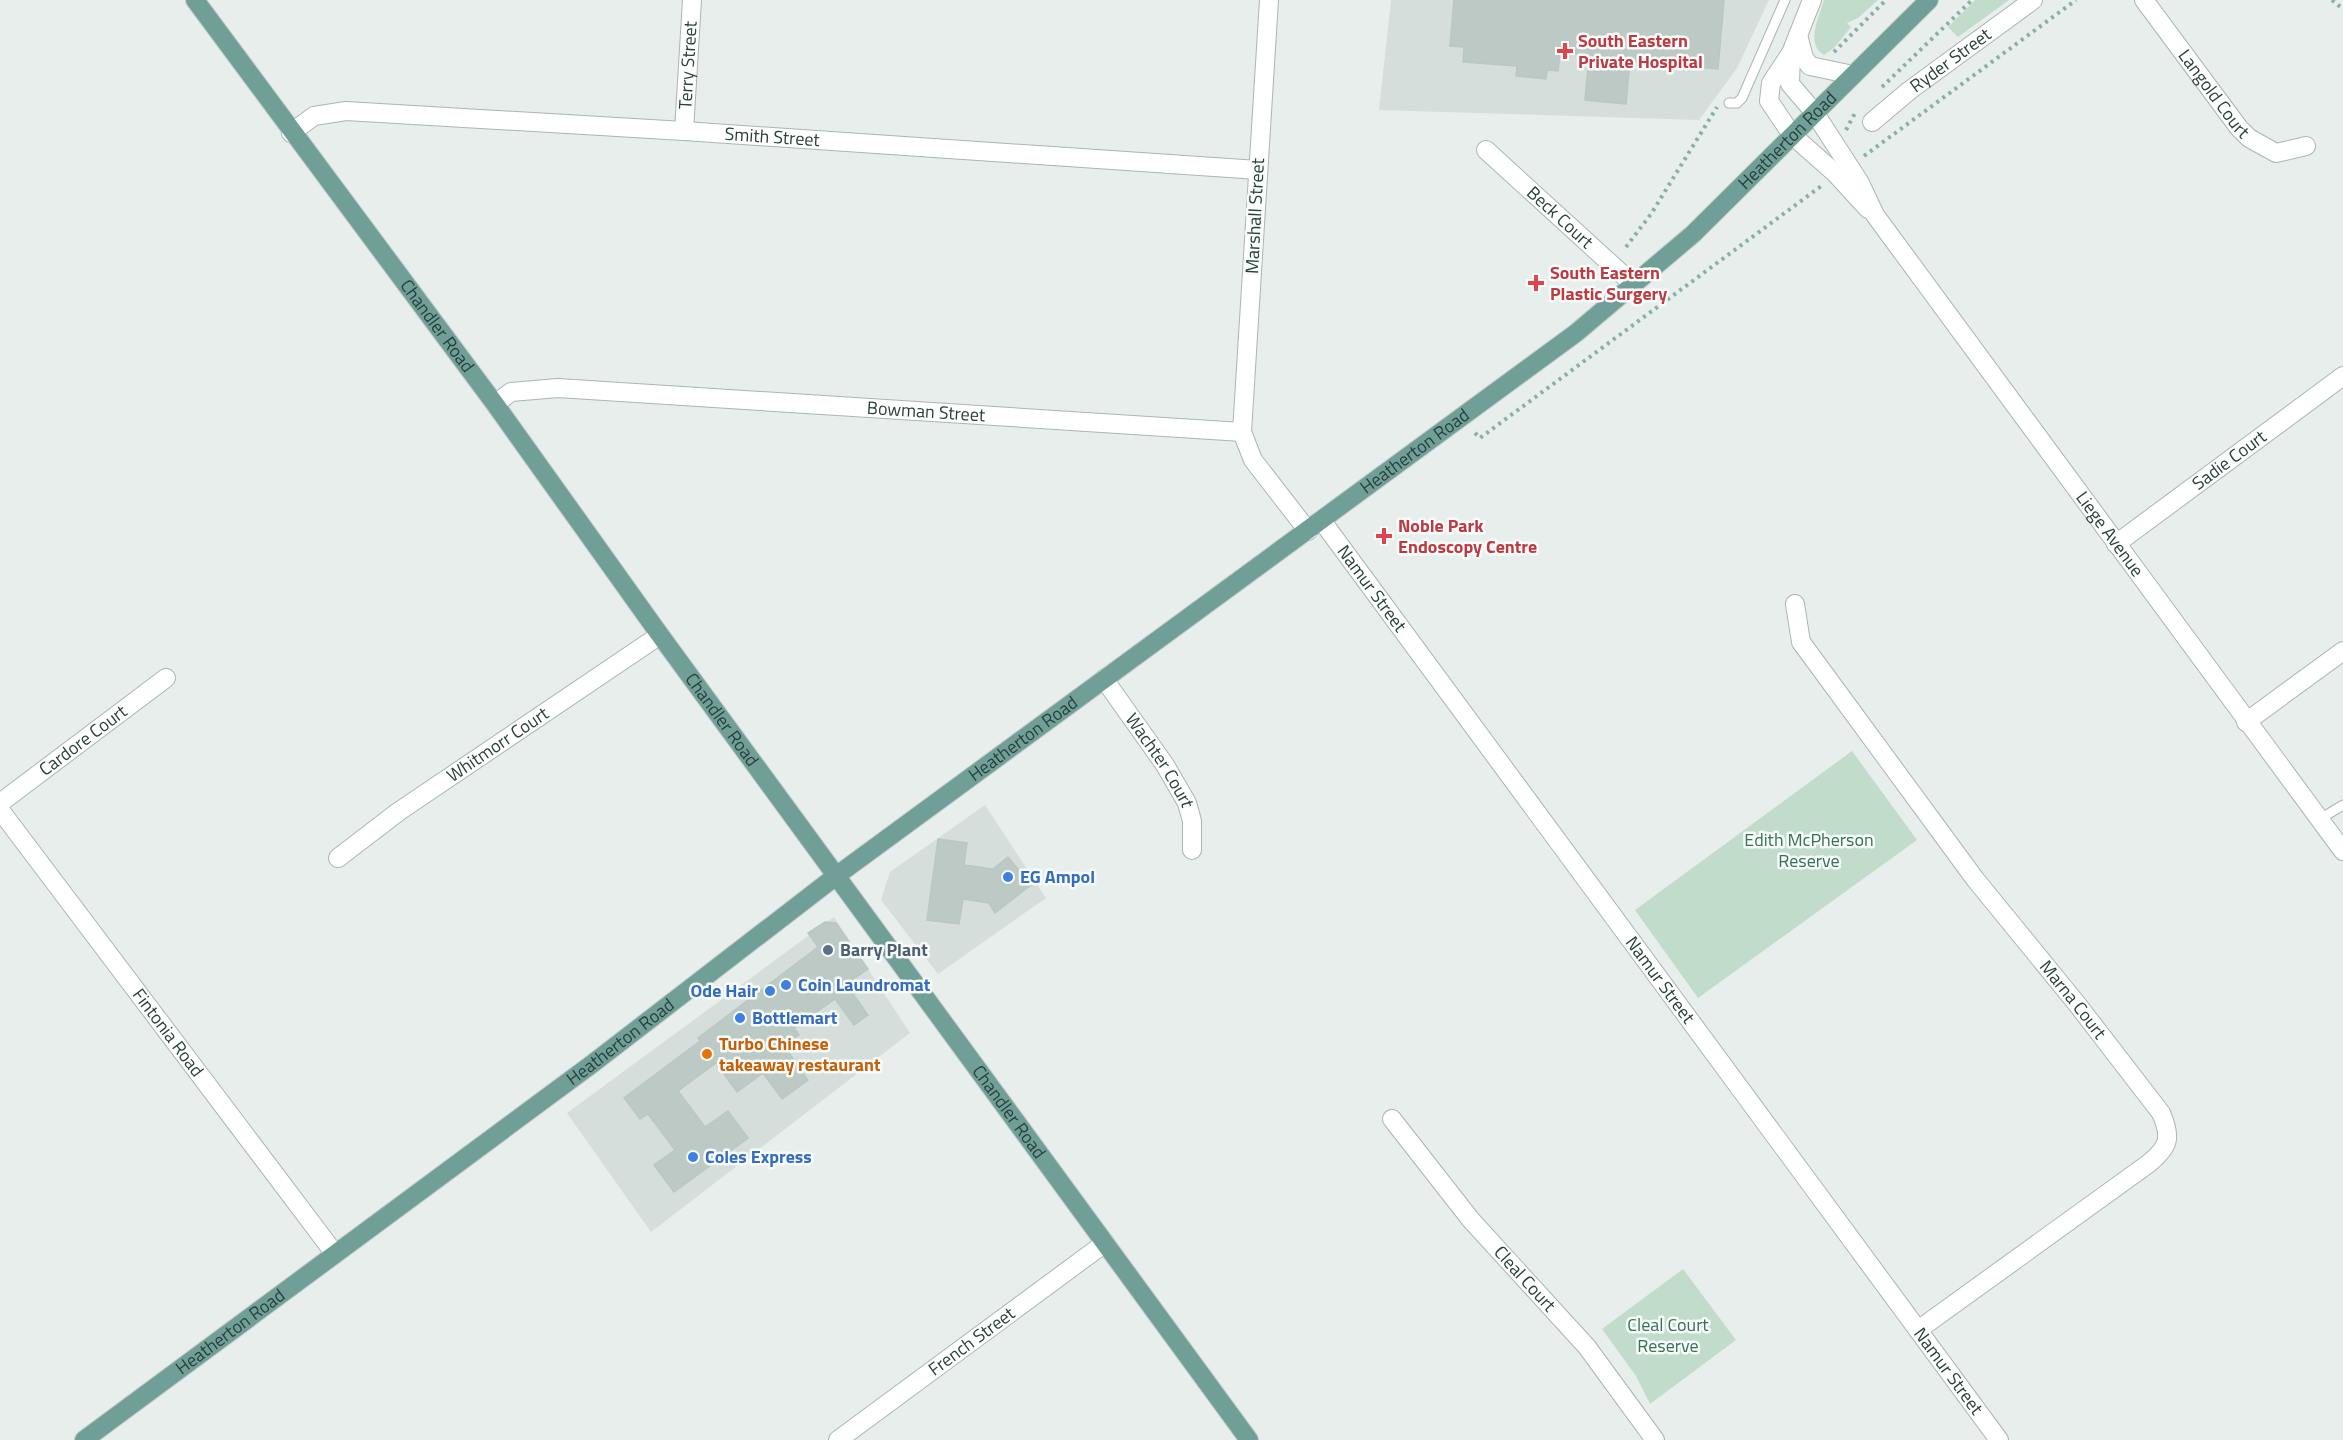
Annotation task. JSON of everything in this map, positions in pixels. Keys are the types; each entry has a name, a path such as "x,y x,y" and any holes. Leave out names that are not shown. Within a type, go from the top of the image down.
{"main road":[{"name":"Chandler Road","path":"195,0 291,133 495,404 660,635 1249,1440"},
{"name":"Heatherton Road","path":"84,1440 592,1064 836,876 1576,333 1693,234 1929,0"}],"street":[{"name":"Terry Street","path":"684,131 692,0"},
{"name":"Marshall Street","path":"1242,432 1269,0"},
{"path":"1792,135 1770,104 1768,95 1773,80 1791,53 1812,0"},
{"name":"Ryder Street","path":"1872,122 1910,90 2033,0"},
{"name":"Langold Court","path":"2144,0 2249,138 2276,153 2306,146"},
{"path":"1798,35 1804,58 1810,66 1853,75"},
{"path":"1791,53 1790,84 1814,112"},
{"name":"Smith Street","path":"291,133 314,116 346,111 684,131 1258,170"},
{"name":"Liege Avenue","path":"1814,112 1860,183 1875,215"},
{"name":"Liege Avenue","path":"1792,135 1875,215 2343,851"},
{"name":"Beck Court","path":"1486,150 1634,285"},
{"name":"Sadie Court","path":"2116,544 2343,376"},
{"name":"Bowman Street","path":"495,404 511,392 558,388 1242,432"},
{"path":"1242,432 1253,459 1315,526"},
{"name":"Namur Street","path":"1315,526 1999,1440"},
{"name":"Marna Court","path":"1795,604 1801,642 1975,879 2077,1004 2161,1113 2168,1130 2167,1142 2160,1154 2148,1164 1918,1330"},
{"name":"Whitmorr Court","path":"338,858 398,812 660,635"},
{"path":"2246,722 2343,651"},
{"name":"Cardore Court","path":"0,803 166,678"},
{"name":"Wachter Court","path":"1104,680 1164,765 1187,803 1192,821 1192,850"},
{"name":"Fintonia Road","path":"0,810 335,1254"},
{"name":"Cleal Court","path":"1392,1119 1471,1220 1587,1347 1655,1440"},
{"name":"French Street","path":"838,1440 1105,1243"}],"lane":[{"path":"1726,101 1737,104 1742,98 1785,0"},
{"path":"2320,819 2343,805"}],"path":[{"path":"1828,57 1886,0"},
{"path":"1870,152 2076,0"},
{"path":"2332,0 2343,9"},
{"path":"1626,247 1651,214 1714,109 1726,101"},
{"path":"1476,433 1480,438 1837,176"}],"shaded area":[{"name":"South Eastern Private Hospital","path":"1391,0 1769,0 1737,68 1699,120 1379,110"},
{"name":"EG Ampol","path":"985,805 1046,898 938,974 881,900 890,872"},
{"path":"834,917 910,1033 651,1232 567,1113"}],"green space":[{"path":"1824,0 1878,0 1858,18 1847,23 1851,27 1834,48 1824,55 1818,50 1814,37"},
{"path":"1975,0 2009,0 1958,37 1948,27"},
{"name":"Edith McPherson Reserve","path":"1852,751 1917,840 1698,998 1635,910"},
{"name":"Cleal Court Reserve","path":"1683,1269 1736,1340 1650,1404 1636,1376 1602,1329"}],"building":[{"path":"1454,0 1724,0 1718,69 1630,61 1626,104 1585,100 1589,55 1560,53 1558,71 1547,70 1546,79 1516,76 1517,66 1463,62 1464,47 1450,46"},
{"path":"938,839 967,843 964,865 993,869 1008,857 1031,885 995,913 989,903 963,899 959,924 927,920"},
{"path":"825,922 836,923 868,969 846,984 868,1015 854,1025 835,999 794,1028 799,1035 784,1046 808,1080 782,1099 763,1073 737,1092 716,1063 678,1091 705,1127 728,1111 748,1138 674,1192 654,1165 675,1150 648,1114 640,1119 624,1098 700,1041 698,1038 818,947 808,933"}],"place":[{"name":"South Eastern Private Hospital","path":"1565,51"},
{"name":"South Eastern Plastic Surgery","path":"1536,283"},
{"name":"Noble Park Endoscopy Centre","path":"1384,536"},
{"name":"EG Ampol","path":"1008,877"},
{"name":"Barry Plant","path":"828,950"},
{"name":"Coin Laundromat","path":"786,985"},
{"name":"Ode Hair","path":"770,991"},
{"name":"Bottlemart","path":"740,1018"},
{"name":"Turbo Chinese takeaway restaurant","path":"707,1054"},
{"name":"Coles Express","path":"693,1157"}]}
